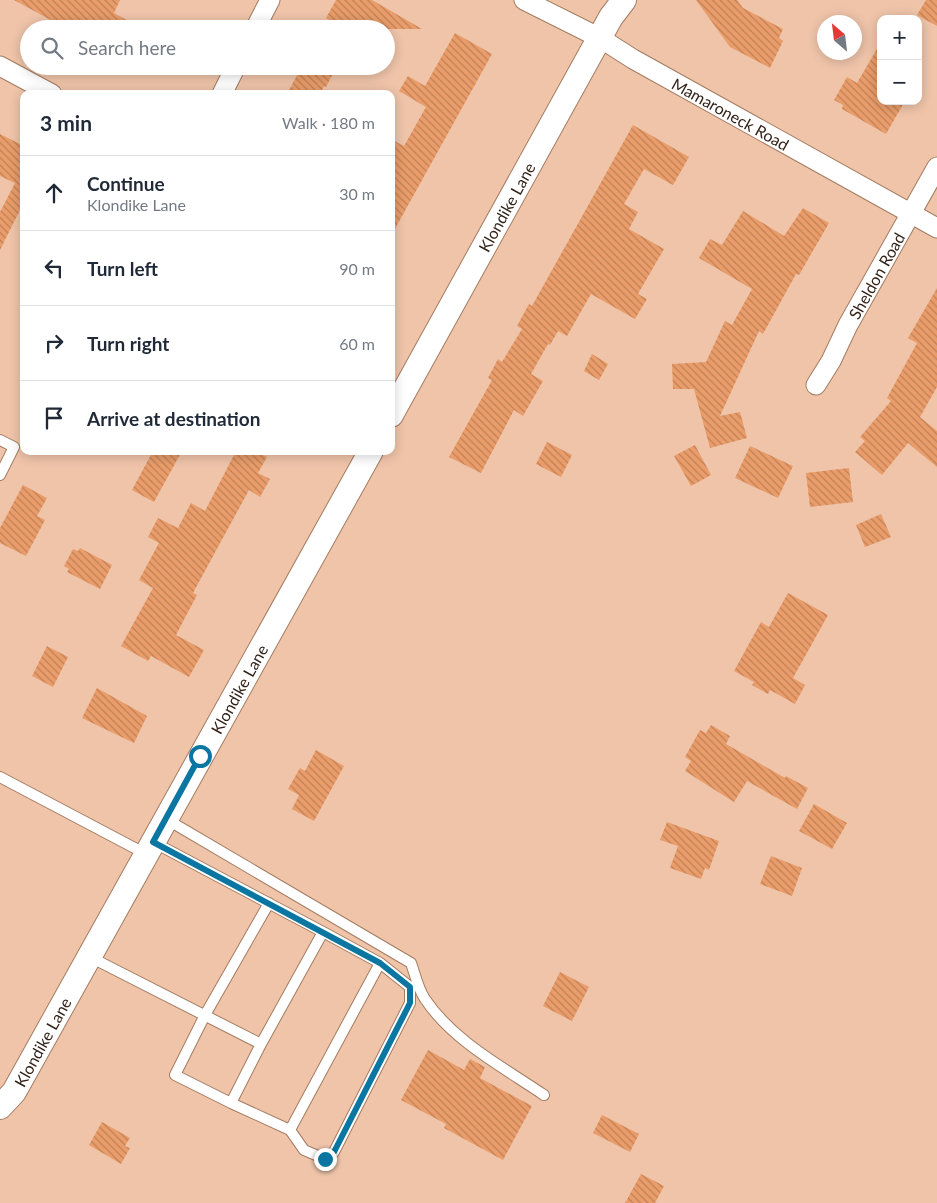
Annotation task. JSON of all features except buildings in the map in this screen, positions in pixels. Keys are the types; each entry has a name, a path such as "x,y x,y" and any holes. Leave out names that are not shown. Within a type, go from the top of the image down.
{"street":[{"path":"260,20 270,0"},
{"name":"Mamaroneck Road","path":"524,0 600,38 937,228"},
{"name":"Klondike Lane","path":"395,408 600,38 624,0"},
{"path":"0,66 45,90"},
{"path":"224,90 232,75"},
{"name":"Sheldon Road","path":"816,385 937,167"},
{"name":"Klondike Lane","path":"0,1107 14,1092 369,455"}],"lane":[{"path":"0,440 14,447 0,475"},
{"path":"0,777 268,903 380,963 410,987 410,1003 334,1152 325,1159 304,1150 290,1130 175,1075 205,1015 268,903"},
{"path":"165,819 411,963 424,998 447,1026 490,1059 544,1095"},
{"path":"231,1103 261,1044 323,932"},
{"path":"89,956 261,1044"},
{"path":"290,1130 380,963"}],"route":[{"path":"200,756 153,842 380,963 410,987 410,1003 334,1152 325,1159"}]}
